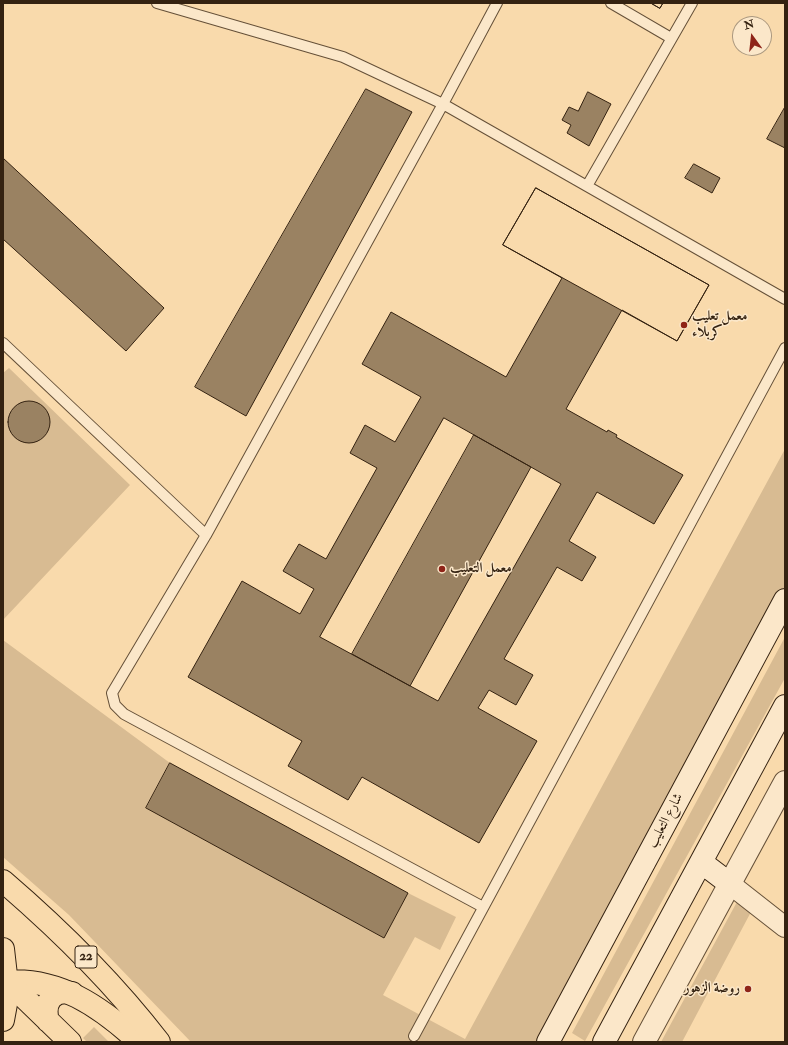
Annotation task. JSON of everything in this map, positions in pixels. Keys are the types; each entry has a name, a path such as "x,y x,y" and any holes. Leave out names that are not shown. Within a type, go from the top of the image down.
{"main road":[{"name":"شارع التعليب","path":"551,1038 785,600"},
{"path":"604,1042 785,706"},
{"path":"644,1042 785,782"},
{"path":"701,862 730,884"},
{"name":"22","path":"3,881 56,927 127,1002 160,1042"},
{"path":"3,949 7,1003 3,1020"},
{"path":"5,980 44,984 72,993 109,1017 140,1042"},
{"path":"5,980 70,1042"},
{"path":"48,1021 46,1007 52,997 59,993 72,993"}],"street":[{"path":"730,884 785,927"}],"lane":[{"path":"158,3 343,57 443,104 785,299"},
{"path":"483,907 124,714 115,705 112,693 206,535 497,3"},
{"path":"611,3 671,38"},
{"path":"587,186 692,3"},
{"path":"3,343 206,535"},
{"path":"414,1036 785,348"}],"shaded area":[{"path":"9,368 130,485 3,620 3,373"},
{"path":"785,449 785,588 541,1042 191,1042 69,915 3,857 3,640 170,763 146,808 384,938 408,893 456,917 440,950 415,937 383,995 465,1039"},
{"path":"785,637 785,678 585,1041 572,1033"},
{"path":"738,900 752,910 682,1042 661,1042"},
{"path":"94,1027 109,1042 87,1042 83,1038"}],"building":[{"path":"651,3 663,3 660,8"},
{"path":"651,3 663,3 660,8"},
{"path":"366,89 412,112 246,416 195,387"},
{"path":"588,92 611,104 589,146 567,133 571,125 562,120 569,107 578,111"},
{"path":"785,107 785,148 767,139"},
{"path":"3,158 164,308 126,351 3,239"},
{"path":"694,164 720,178 712,193 685,178"},
{"path":"536,188 709,285 677,341 622,310 566,409 607,432 608,430 617,435 616,437 683,475 654,524 597,492 569,541 596,557 582,581 557,567 504,659 533,675 516,705 489,690 478,708 537,741 479,843 362,777 348,800 288,766 302,741 188,677 242,581 300,614 314,589 283,571 299,544 326,559 377,468 350,453 365,425 395,442 421,397 362,364 391,312 506,377 562,278 503,245"},
{"path":"536,188 709,285 677,341 503,245"},
{"path":"29,401 44,407 50,422 44,437 29,443 14,437 8,422 14,407"},
{"path":"444,418 561,484 438,701 320,637"},
{"path":"474,435 531,467 410,686 352,654"},
{"path":"170,763 408,893 384,938 146,808"}],"place":[{"name":"معمل تعليب كربلاء","path":"684,325"},
{"name":"معمل التعليب","path":"442,569"},
{"name":"روضة الزهور","path":"748,989"}]}
